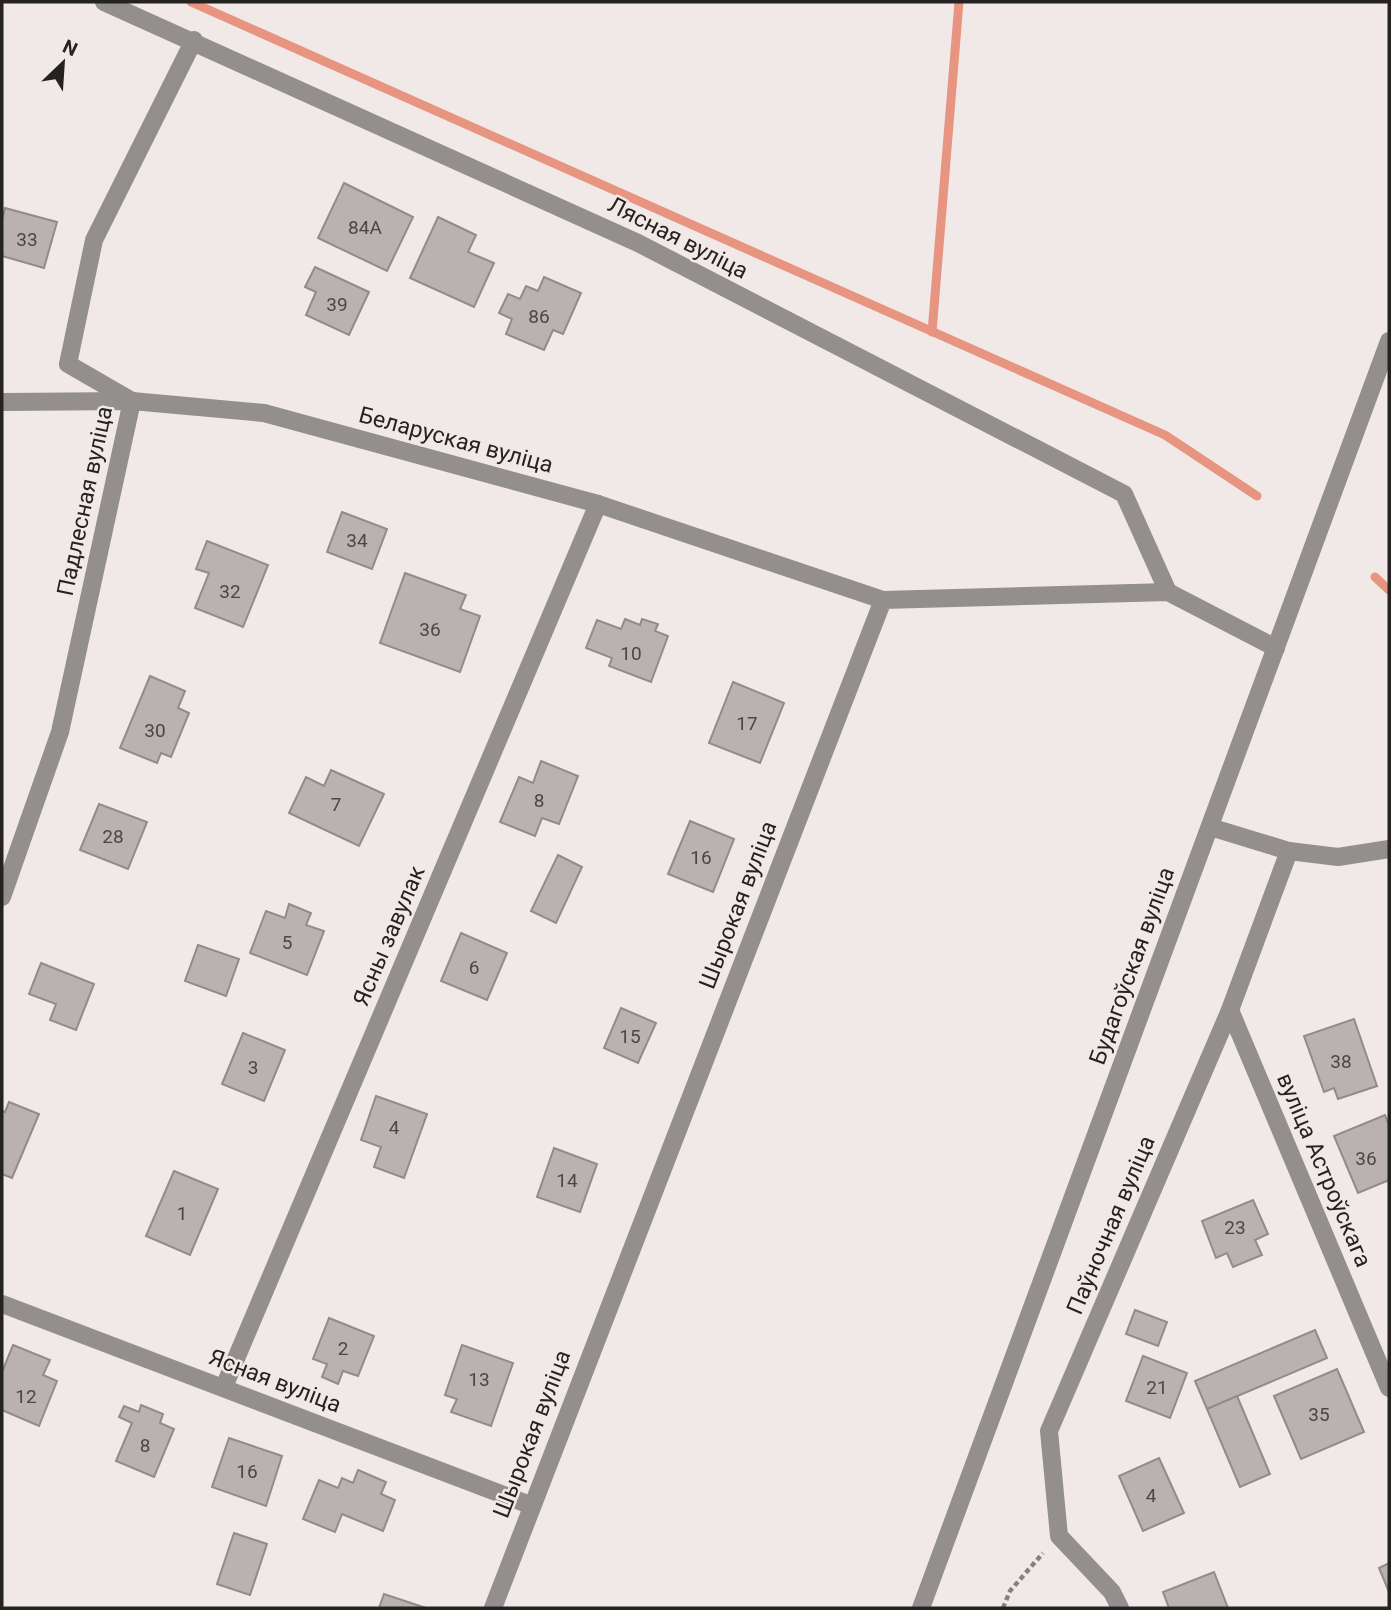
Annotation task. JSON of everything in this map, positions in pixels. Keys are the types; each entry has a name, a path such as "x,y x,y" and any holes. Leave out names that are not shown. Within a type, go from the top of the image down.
{"street":[{"name":"Лясная вуліца","path":"104,2 194,40 638,243 1124,495 1168,592"},
{"name":"Падлесная вуліца","path":"2,897 60,732 132,401 68,364 94,240 194,40"},
{"name":"Будагоўская вуліца","path":"921,1608 1389,341"},
{"name":"Беларуская вуліца","path":"2,402 132,401 264,413 598,504 883,600"},
{"name":"Ясны завулак","path":"224,1387 598,504"},
{"path":"883,600 1168,592 1276,648"},
{"name":"Шырокая вуліца","path":"492,1608 883,600"},
{"path":"1210,827 1289,851 1338,857 1389,849"},
{"name":"Паўночная вуліца","path":"1059,1536 1049,1431 1230,1010 1289,851"},
{"name":"вуліца Астроўскага","path":"1230,1010 1389,1388"},
{"name":"Ясная вуліца","path":"2,1304 530,1505"},
{"path":"1059,1536 1112,1592 1120,1608"}],"path":[{"path":"1003,1608 1010,1591 1059,1536"}],"building":[{"path":"344,183 413,217 387,271 318,238"},
{"path":"5,208 57,222 44,268 2,256 2,220"},
{"path":"438,217 476,235 468,252 494,263 474,307 410,278"},
{"path":"315,267 369,292 349,335 306,315 316,292 305,287"},
{"path":"544,277 581,293 563,334 553,330 544,350 506,334 512,319 499,313 508,294 520,299 526,286 538,291"},
{"path":"342,512 387,529 372,569 327,552"},
{"path":"207,541 268,565 243,627 195,608 209,573 196,569"},
{"path":"405,573 466,595 460,609 480,616 460,672 380,643"},
{"path":"625,619 640,625 642,619 658,624 655,631 668,636 651,682 609,666 612,658 586,648 597,620 621,629"},
{"path":"150,676 185,691 178,708 189,713 171,757 161,753 157,763 120,748"},
{"path":"733,682 784,703 760,763 709,743"},
{"path":"541,761 578,776 559,824 542,818 535,836 500,822 519,777 533,783"},
{"path":"331,770 384,794 359,846 289,813 306,777 324,786"},
{"path":"99,804 147,822 128,869 80,850"},
{"path":"690,821 734,839 713,892 668,874"},
{"path":"558,855 582,867 556,923 531,911"},
{"path":"289,904 311,913 306,925 324,931 307,975 250,953 266,911 285,918"},
{"path":"461,933 507,953 487,1000 441,981"},
{"path":"198,945 239,959 226,996 185,981"},
{"path":"41,963 94,984 76,1030 50,1020 56,1004 29,994"},
{"path":"621,1008 656,1023 638,1063 604,1048"},
{"path":"1354,1019 1377,1086 1338,1099 1334,1088 1324,1092 1304,1036"},
{"path":"243,1033 285,1050 264,1101 222,1084"},
{"path":"376,1096 427,1114 404,1178 374,1167 381,1147 361,1140"},
{"path":"9,1102 39,1114 12,1178 2,1174 2,1111 5,1112"},
{"path":"1385,1115 1389,1125 1389,1180 1358,1193 1334,1136"},
{"path":"554,1148 597,1164 580,1212 537,1197"},
{"path":"174,1171 218,1189 190,1255 146,1236"},
{"path":"1253,1200 1268,1234 1255,1240 1262,1255 1233,1267 1227,1253 1216,1258 1202,1221"},
{"path":"1135,1310 1167,1322 1158,1346 1126,1334"},
{"path":"329,1318 374,1336 358,1376 343,1371 338,1384 322,1377 327,1364 313,1359"},
{"path":"1315,1330 1327,1358 1207,1409 1195,1381"},
{"path":"13,1345 50,1360 43,1375 57,1381 39,1426 2,1410 2,1372"},
{"path":"462,1345 513,1363 491,1426 451,1412 457,1399 445,1395"},
{"path":"1143,1356 1187,1373 1170,1418 1126,1401"},
{"path":"1337,1369 1364,1432 1301,1459 1274,1396"},
{"path":"1237,1396 1270,1474 1240,1487 1207,1409"},
{"path":"141,1405 163,1414 160,1423 174,1429 154,1477 116,1461 132,1423 119,1417 124,1406 139,1412"},
{"path":"229,1438 282,1456 266,1506 212,1487"},
{"path":"1159,1458 1184,1513 1143,1531 1119,1476"},
{"path":"358,1470 386,1482 381,1494 395,1500 383,1531 342,1514 335,1532 303,1519 319,1480 338,1488 342,1478 353,1483"},
{"path":"234,1533 267,1544 250,1595 217,1584"},
{"path":"1389,1563 1389,1592 1379,1568"},
{"path":"1214,1572 1228,1608 1169,1608 1163,1592"},
{"path":"384,1594 426,1608 379,1608"}],"waterway":[{"path":"191,2 1165,435 1257,496"},
{"path":"932,332 959,2"},
{"path":"1375,577 1389,590"}]}
